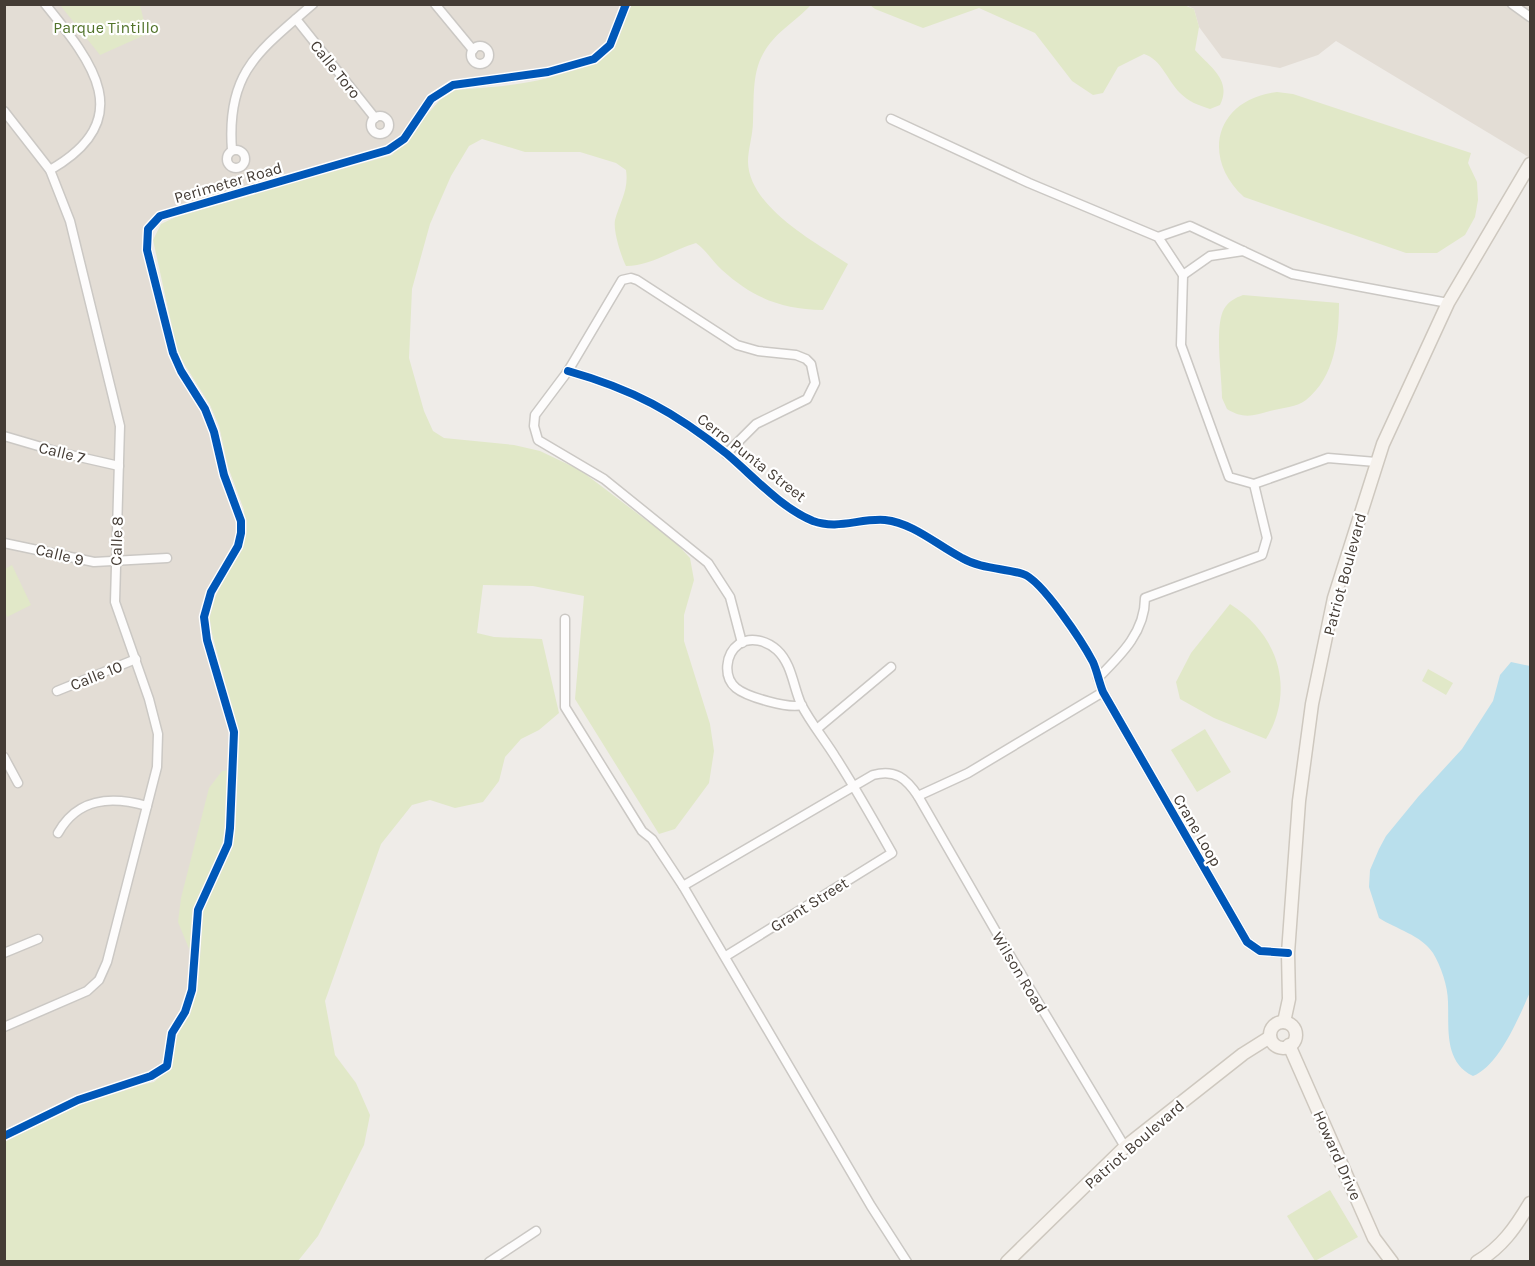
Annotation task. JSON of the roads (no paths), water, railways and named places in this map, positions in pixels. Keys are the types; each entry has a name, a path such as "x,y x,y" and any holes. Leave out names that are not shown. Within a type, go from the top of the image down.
{"street":[{"path":"45,4 83,52 97,78 100,92 96,119 83,146 65,162 50,170"},
{"path":"232,150 233,104 245,70 264,47 314,4"},
{"path":"435,4 473,50"},
{"name":"Perimeter Road","path":"4,1136 78,1100 151,1077 167,1066 172,1033 185,1012 192,990 198,910 228,844 234,732 207,640 204,617 211,592 238,546 241,521 224,475 214,432 205,409 181,371 173,353 147,250 148,229 160,216 388,150 404,139 430,99 453,85 548,72 594,59 610,45 626,4"},
{"path":"1512,4 1530,17"},
{"name":"Calle Toro","path":"296,19 375,118"},
{"name":"Calle 8","path":"4,111 50,170 70,221 117,416 119,466 115,602 149,699 159,741 157,767 107,962 99,980 87,991 4,1027"},
{"path":"891,118 1029,183 1158,237 1183,275 1181,345 1229,477 1254,483 1328,458 1376,462"},
{"name":"Patriot Boulevard","path":"1284,1022 1289,999 1288,953 1299,801 1312,704 1334,598 1376,462 1448,303 1530,164"},
{"path":"1158,237 1190,226 1292,274 1448,303"},
{"path":"1183,275 1210,256 1244,251"},
{"name":"Cerro Punta Street","path":"726,454 756,424 811,395 814,377 811,364 806,359 788,353 747,349 737,345 632,278 618,283 599,322 568,371 535,415 534,426 538,440 604,479 708,563 730,597 742,643"},
{"name":"Cerro Punta Street","path":"568,371 608,382 652,401 681,418 786,503 813,520 838,526 884,520 897,523 925,536 967,561 1023,574 1032,579 1055,606 1084,647 1103,692"},
{"name":"Calle 7","path":"4,436 62,453 119,466"},
{"path":"1098,678 1139,631 1145,615 1145,598 1262,555 1267,538 1254,483"},
{"name":"Calle 9","path":"4,543 94,562 167,558"},
{"path":"565,619 565,707 642,831 652,839 684,886 871,1206 907,1262"},
{"path":"802,705 784,705 737,689 729,679 727,664 732,652 742,643 759,641 778,651 788,665 802,705 853,784"},
{"name":"Calle 10","path":"57,691 136,659"},
{"path":"818,728 891,667"},
{"path":"684,886 853,784 873,775 895,773 908,780 918,796 968,773 1103,692"},
{"name":"Crane Loop","path":"1103,692 1247,942 1260,951 1288,953"},
{"path":"4,757 18,783"},
{"name":"Grant Street","path":"726,956 892,853 853,784"},
{"name":"Wilson Road","path":"918,796 1006,949 1125,1147"},
{"path":"58,833 65,819 100,801 123,799 147,806"},
{"path":"4,953 38,939"},
{"path":"1284,1022 1291,1025 1295,1032 1294,1039 1289,1046 1278,1046 1270,1038 1273,1026 1284,1022"},
{"name":"Patriot Boulevard","path":"1007,1262 1125,1147 1243,1054 1270,1038"},
{"name":"Howard Drive","path":"1289,1046 1374,1238 1392,1262"},
{"path":"1477,1262 1496,1251 1512,1232 1530,1203"},
{"path":"489,1262 536,1231"}],"water":[{"path":"1511,662 1530,666 1530,992 1500,1052 1482,1071 1473,1076 1464,1070 1453,1054 1449,1034 1447,990 1436,958 1422,941 1379,918 1369,887 1370,870 1386,836 1462,749 1493,701 1500,675"}],"park label":[{"name":"Parque Tintillo","path":"106,27"}]}
